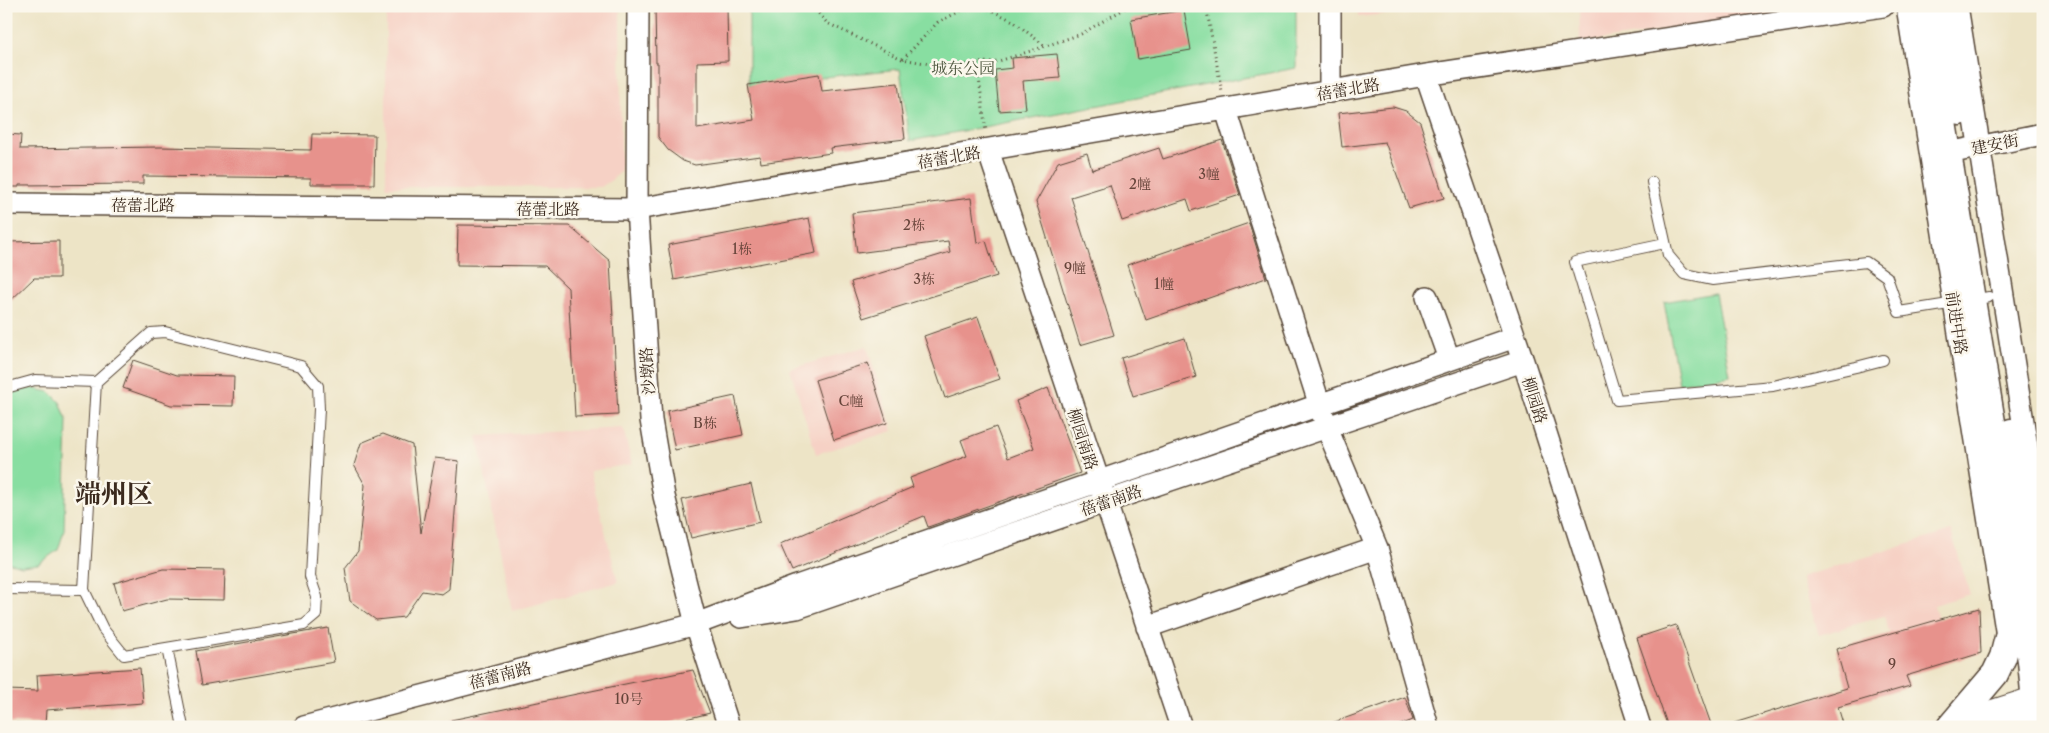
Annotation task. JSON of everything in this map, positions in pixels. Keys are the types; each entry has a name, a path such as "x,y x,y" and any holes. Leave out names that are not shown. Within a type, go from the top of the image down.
{"main road":[{"path":"1951,727 2037,716"}],"street":[{"name":"沙墩路","path":"638,6 637,209 651,420 664,496 696,624 729,727"},
{"path":"1330,6 1330,92"},
{"name":"蓓蕾北路","path":"6,204 637,209 1426,75 1884,6"},
{"name":"前进中路","path":"1907,6 1972,300 2028,586 2043,619"},
{"path":"1924,6 1964,150"},
{"name":"前进中路","path":"1943,6 1964,150 2043,544"},
{"name":"前进中路","path":"1957,6 1972,300 2028,586"},
{"name":"柳园路","path":"1426,75 1523,361 1640,727"},
{"path":"1226,110 1327,428 1377,548 1428,727"},
{"name":"建安街","path":"1964,150 2043,134"},
{"name":"柳园南路","path":"988,150 1180,727"},
{"path":"1427,296 1449,359"},
{"name":"蓓蕾南路","path":"304,727 696,624 798,586 1514,337"},
{"name":"蓓蕾南路","path":"696,624 797,608 1523,361"},
{"path":"1147,627 1377,548"},
{"path":"1951,727 1995,674 2003,657 2028,586"},
{"path":"2028,586 2031,661 2037,716"}],"lane":[{"path":"1652,182 1668,255 1684,274 1713,280 1866,262 1887,277 1899,312 1972,300"},
{"path":"1665,243 1575,262 1617,400 1773,386 1883,360"},
{"path":"6,388 35,380 96,382 150,333 165,332 301,366 318,386 319,409 310,576 317,597 316,615 304,625 124,655 103,629 84,590 96,382"},
{"path":"6,589 84,590"},
{"path":"167,648 183,727"}],"path":[{"path":"812,6 827,23 902,59 942,66 999,61 1081,34 1129,6"},
{"path":"1206,6 1226,110"},
{"path":"902,59 938,22 967,8 987,8 1013,21 1045,46"},
{"path":"977,63 988,150"}],"shaded area":[{"path":"386,6 620,6 621,170 613,179 601,187 386,187"},
{"path":"1358,6 1396,6 1386,14 1358,17"},
{"path":"1579,6 1840,6 1580,43"},
{"path":"867,346 893,431 816,454 790,369"},
{"path":"623,428 632,464 590,471 618,582 512,611 477,436"},
{"path":"1951,531 1970,594 1934,605 1949,656 1901,670 1884,616 1819,635 1801,577"}],"green space":[{"name":"城东公园","path":"749,6 1296,6 1296,68 910,141 900,69 749,85"},
{"path":"1715,293 1730,375 1679,384 1664,302"},
{"path":"31,388 50,392 60,402 67,420 64,531 58,550 38,564 22,566 6,562 6,398 16,391"}],"building":[{"path":"655,6 727,6 728,61 697,62 697,129 754,120 748,85 819,74 822,91 898,83 905,139 830,148 831,153 761,163 760,156 695,165 683,161 668,150 658,137 658,63 656,63"},
{"path":"1184,10 1191,50 1138,59 1131,19"},
{"path":"1057,54 1060,78 1023,81 1026,109 999,111 995,70 1013,68 1012,58"},
{"path":"1393,107 1406,111 1420,122 1444,198 1409,208 1385,142 1342,147 1338,113"},
{"path":"6,134 21,135 20,149 160,147 311,150 312,134 375,135 374,184 311,184 311,178 143,176 143,184 19,185 19,187 6,187"},
{"path":"1222,140 1240,195 1191,211 1187,199 1122,221 1110,185 1071,197 1114,335 1080,345 1036,202 1058,162 1087,153 1092,170 1159,148 1163,159"},
{"path":"971,198 977,243 986,241 997,276 863,318 851,282 950,252 948,241 857,253 852,213"},
{"path":"809,218 816,253 674,280 668,245"},
{"path":"1249,223 1266,278 1146,320 1127,265"},
{"path":"458,225 569,226 610,261 618,415 575,417 568,288 545,266 457,265"},
{"path":"59,241 59,278 34,278 6,305 6,242"},
{"path":"978,317 1000,379 945,398 924,336"},
{"path":"1185,338 1196,377 1133,396 1121,358"},
{"path":"133,360 177,375 234,376 233,406 171,405 123,388"},
{"path":"868,363 887,423 834,440 815,380"},
{"path":"1048,388 1080,473 928,527 924,516 792,571 780,544 913,487 910,478 967,456 961,440 996,427 1008,458 1034,448 1016,401"},
{"path":"735,396 743,435 675,450 667,411"},
{"path":"383,434 412,445 421,533 435,458 459,461 449,589 442,594 422,591 404,617 376,620 350,601 345,568 358,551 365,485 354,465 361,443"},
{"path":"751,484 760,522 691,538 682,500"},
{"path":"163,569 225,570 224,600 167,599 122,611 114,583"},
{"path":"1979,608 1981,653 1906,676 1910,686 1838,707 1844,727 1735,727 1734,723 1847,688 1836,649"},
{"path":"1676,625 1712,727 1668,727 1637,638"},
{"path":"328,628 334,662 202,685 196,651"},
{"path":"140,668 143,703 46,710 45,724 6,723 6,690 38,691 37,675"},
{"path":"693,670 710,713 653,727 452,727 451,720"},
{"path":"1405,697 1413,720 1395,727 1326,727 1326,725"}],"district":[{"name":"端州区","path":"114,494"}]}
